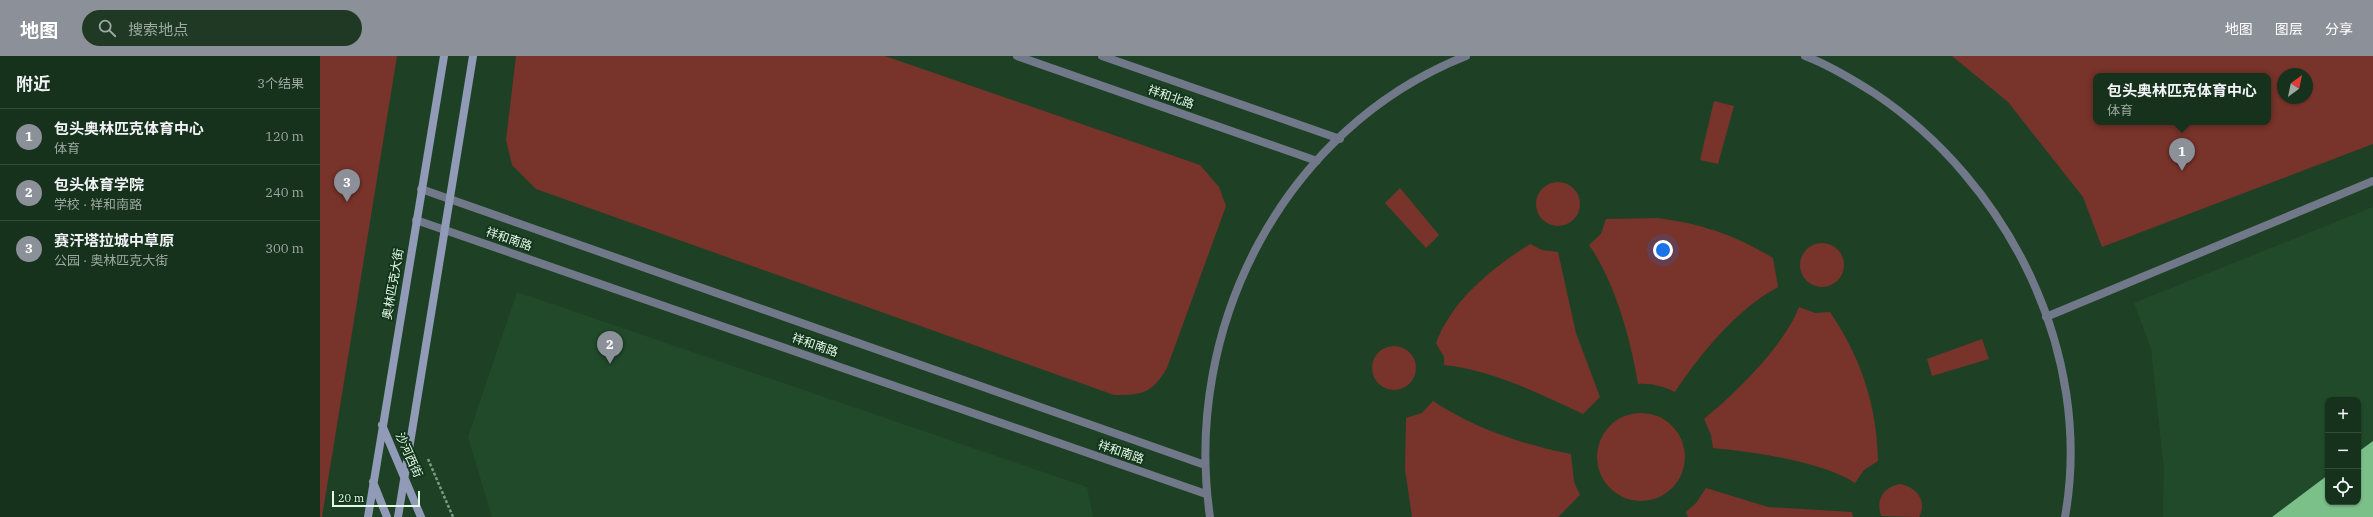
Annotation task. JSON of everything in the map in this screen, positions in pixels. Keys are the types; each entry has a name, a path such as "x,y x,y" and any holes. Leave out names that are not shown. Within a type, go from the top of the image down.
{"main road":[{"name":"奥林匹克大街","path":"368,517 444,56"},
{"path":"398,517 473,56"},
{"name":"沙河西街","path":"382,425 405,476 421,517"},
{"path":"373,482 386,517"}],"street":[{"name":"祥和北路","path":"1017,56 1317,161"},
{"name":"祥和北路","path":"1102,56 1340,139"},
{"path":"1210,517 1206,494 1205,465 1207,403 1214,359 1226,316 1242,275 1262,235 1286,198 1317,161 1340,139 1381,104 1405,88 1466,56"},
{"path":"1805,56 1854,81 1893,106 1929,135 1961,168 1990,204 2014,243 2035,284 2062,373 2068,418 2070,464 2065,517"},
{"path":"2046,317 2373,181"},
{"name":"祥和南路","path":"421,189 1205,465"},
{"name":"祥和南路","path":"416,220 1206,494"}],"path":[{"name":"沙河西街","path":"414,425 453,517"}],"shaded area":[{"path":"320,56 397,56 322,517 320,517"},
{"path":"516,56 885,56 1200,165 1219,187 1226,206 1167,368 1152,388 1140,393 1114,395 536,189 512,165 506,140"},
{"path":"1952,56 2373,56 2373,144 2102,247 2083,197 2008,102"},
{"path":"1714,101 1734,106 1718,164 1700,160"},
{"path":"1558,182 1570,186 1576,192 1580,204 1576,216 1570,222 1558,226 1546,222 1540,216 1536,204 1540,192 1546,186"},
{"path":"1400,188 1439,235 1426,248 1385,203"},
{"path":"2373,207 2373,517 2163,517 2164,469 2151,348 2134,303"},
{"path":"1658,218 1704,227 1732,237 1773,258 1778,287 1748,307 1720,334 1685,377 1675,392 1657,385 1638,384 1631,349 1621,312 1607,276 1589,245 1601,234 1606,219"},
{"path":"1822,243 1834,247 1840,253 1844,265 1840,277 1834,283 1822,287 1810,283 1804,277 1800,265 1804,253 1810,247"},
{"path":"1530,244 1542,250 1558,252 1576,333 1600,397 1583,414 1498,377 1444,365 1444,357 1436,343 1452,312 1475,286 1501,264"},
{"path":"517,292 1087,487 1093,517 492,517 468,437"},
{"path":"1799,307 1815,313 1830,312 1841,329 1859,365 1871,401 1877,440 1878,461 1864,470 1855,483 1841,475 1806,463 1767,455 1713,448 1711,435 1704,419 1730,396 1771,353 1792,322"},
{"path":"1982,339 1989,359 1932,376 1927,359"},
{"path":"1394,346 1406,350 1412,356 1416,368 1412,380 1406,386 1394,390 1382,386 1376,380 1372,368 1376,356 1382,350"},
{"path":"1433,401 1465,419 1499,434 1535,446 1571,454 1574,482 1580,495 1558,517 1412,517 1405,469 1406,418 1422,413"},
{"path":"1641,413 1658,417 1672,426 1681,440 1685,457 1681,474 1672,488 1658,497 1641,501 1624,497 1610,488 1601,474 1597,457 1601,440 1610,426 1624,417"},
{"path":"1899,484 1911,488 1919,495 1922,505 1919,517 1881,516 1879,505 1882,496 1888,488"},
{"path":"1706,488 1768,507 1852,512 1853,517 1688,517 1686,512 1696,503"}],"building":[{"path":"2373,441 2373,517 2272,517 2325,477 2325,505 2361,505 2361,450"}],"place":[{"name":"包头奥林匹克体育中心","path":"2182,171"},
{"name":"赛汗塔拉城中草原","path":"347,202"},
{"name":"包头体育学院","path":"610,364"}]}
